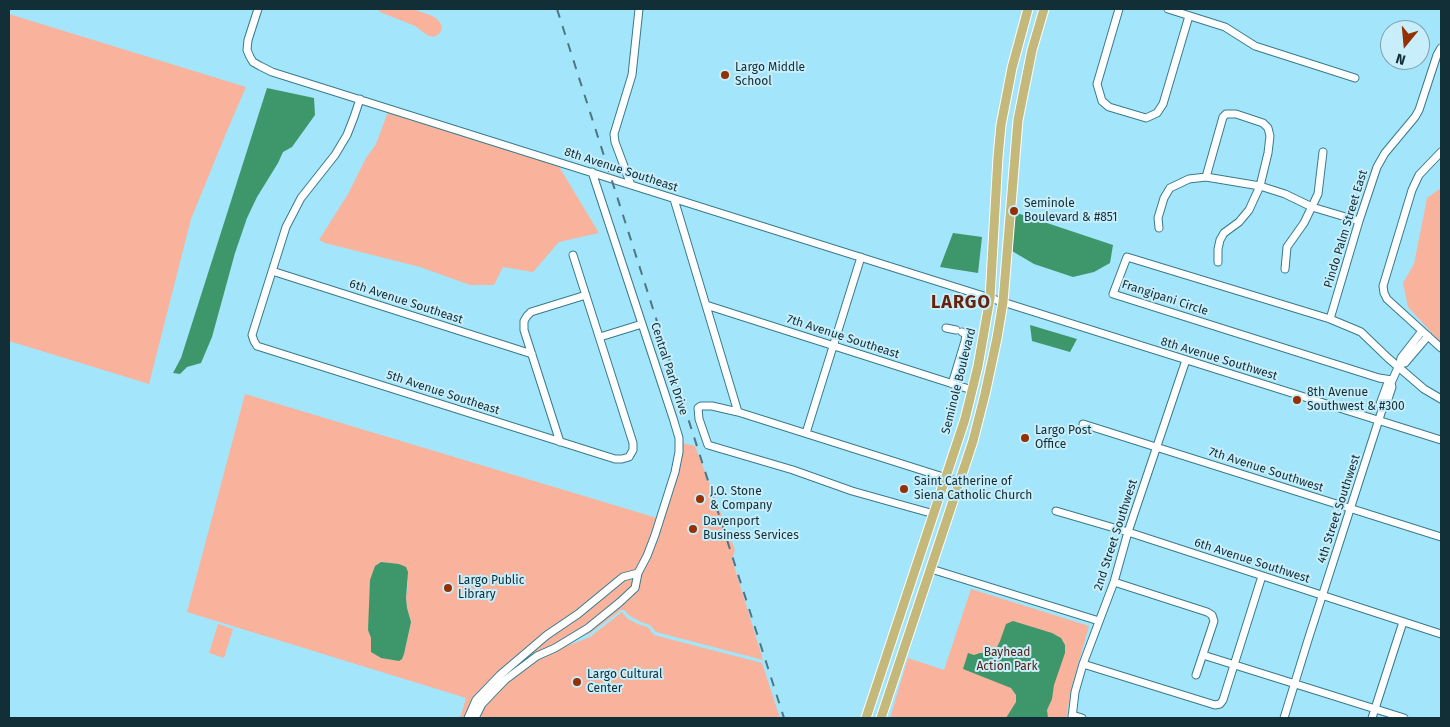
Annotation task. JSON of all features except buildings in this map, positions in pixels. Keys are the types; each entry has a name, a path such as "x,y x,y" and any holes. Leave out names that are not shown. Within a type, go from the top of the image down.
{"main road":[{"name":"Seminole Boulevard","path":"866,718 965,419 983,345 990,298 1001,125 1014,62 1028,9"},
{"path":"881,718 973,441 986,394 1003,302 1018,120 1032,50 1044,9"},
{"path":"917,563 931,569"},
{"path":"882,670 895,674"}],"street":[{"name":"8th Avenue Southeast","path":"258,9 248,40 247,50 250,58 272,72 990,298"},
{"path":"631,185 615,142 614,134 632,75 639,9"},
{"path":"1119,9 1097,84 1102,101 1109,107 1146,118 1157,113 1163,104 1189,16"},
{"path":"1168,9 1230,29 1255,46 1355,78"},
{"name":"Pindo Palm Street East","path":"1330,320 1359,221 1380,161 1419,110 1441,48"},
{"path":"272,271 292,214 301,198 336,154 347,135 360,99"},
{"path":"1206,177 1226,114 1236,114 1263,123 1268,128 1270,136 1268,153 1260,186 1249,210 1239,222 1224,233 1220,240 1218,262"},
{"path":"1285,269 1287,247 1304,223 1316,200 1323,152"},
{"path":"1441,152 1419,176 1412,190 1383,286 1387,299 1441,348"},
{"name":"Central Park Drive","path":"475,718 482,704 504,680 537,656 555,648 588,628 635,588 638,573 655,535 675,472 679,452 673,418 592,172"},
{"path":"1159,228 1158,218 1164,198 1170,188 1189,179 1206,177 1260,186 1285,194 1312,207 1359,221"},
{"path":"674,199 738,412"},
{"path":"573,255 600,337 642,324"},
{"path":"806,432 861,257"},
{"name":"Frangipani Circle","path":"1330,320 1127,257 1113,294 1391,382"},
{"name":"5th Avenue Southeast","path":"272,271 252,335 257,346 622,460 628,457 633,450 633,442 600,337"},
{"name":"6th Avenue Southeast","path":"272,271 532,354"},
{"path":"560,442 524,330 524,321 530,312 586,295"},
{"name":"8th Avenue Southwest","path":"990,298 1441,440"},
{"name":"7th Avenue Southeast","path":"706,305 972,390"},
{"path":"1330,320 1361,332 1388,358 1400,365 1424,389 1441,399"},
{"path":"946,328 966,334 952,384"},
{"name":"4th Street Southwest","path":"1284,718 1379,420 1382,410 1380,404 1387,385 1391,382 1400,365 1401,358 1425,333"},
{"name":"2nd Street Southwest","path":"1072,717 1075,692 1083,664 1114,582 1128,532 1158,448 1186,360"},
{"path":"934,514 852,491 794,470 708,445 699,419 698,408 712,406 738,412 959,482"},
{"name":"7th Avenue Southwest","path":"1083,424 1441,537"},
{"name":"6th Avenue Southwest","path":"1056,511 1128,532 1441,634"},
{"path":"931,569 1099,621"},
{"path":"468,718 476,700 500,675 547,635 578,614 623,577 638,573"},
{"path":"1083,664 1190,698 1215,705 1220,704 1223,700 1262,576"},
{"path":"1114,582 1212,615 1214,620 1196,676"},
{"path":"1372,718 1403,622"},
{"path":"1203,655 1404,718"},
{"path":"1072,717 1082,718"}],"green space":[{"path":"378,9 412,9 436,18 441,24 442,29 439,34 433,37 415,26 380,12"},
{"path":"9,14 246,87 191,219 149,384 9,341"},
{"path":"388,112 558,165 599,233 559,242 533,272 503,267 494,285 470,285 420,267 319,240 376,144"},
{"path":"1441,188 1441,343 1408,307 1403,283 1414,264 1427,198"},
{"path":"245,394 657,518 644,555 635,570 622,574 576,611 545,632 498,672 474,697 465,718 460,718 466,698 187,612","holes":["385,562 408,581 406,598 411,622 402,658 381,658 371,652 371,638 368,629 375,566"]},
{"path":"682,443 695,446 735,550 732,559 763,660 656,632 650,625 630,616 624,610 621,610 589,634 577,638 590,631 637,591 641,573 650,558 664,520 678,472"},
{"path":"634,578 632,586 618,600 586,625 535,653 488,692 476,709 478,702 502,677 548,638 624,581"},
{"name":"Bayhead Action Park","path":"971,589 1089,626 1072,685 1066,718 890,718 908,658 944,670"},
{"path":"622,612 628,619 648,627 654,635 762,663 780,718 480,718 491,697 524,668 544,655 590,637"},
{"path":"218,624 233,629 224,658 209,653"}],"shaded area":[{"path":"267,88 314,98 315,115 292,147 283,152 247,218 235,253 212,337 201,363 187,367 180,374 173,373 181,358"},
{"path":"1014,212 1113,245 1110,263 1094,272 1073,277 1034,264 1012,251"},
{"path":"953,233 982,237 978,273 940,267"},
{"path":"1030,325 1077,339 1070,352 1032,341"},
{"path":"381,562 399,564 406,567 408,572 406,598 411,622 404,654 399,661 381,658 371,652 371,638 368,630 370,580 375,566"},
{"path":"1013,621 1052,633 1061,638 1065,645 1065,653 1047,710 1048,718 1006,718 1016,702 1016,695 1011,688 963,669 968,653 974,655 994,653 1006,624"}],"railway":[{"path":"557,9 784,718"}],"place":[{"name":"Largo Middle School","path":"725,75"},
{"name":"Seminole Boulevard & #851","path":"1014,211"},
{"name":"8th Avenue Southwest & #300","path":"1297,400"},
{"name":"Largo Post Office","path":"1025,438"},
{"name":"Saint Catherine of Siena Catholic Church","path":"904,489"},
{"name":"J.O. Stone & Company","path":"700,499"},
{"name":"Davenport Business Services","path":"693,529"},
{"name":"Largo Public Library","path":"448,588"},
{"name":"Largo Cultural Center","path":"577,682"}],"district":[{"name":"LARGO","path":"961,303"}]}
